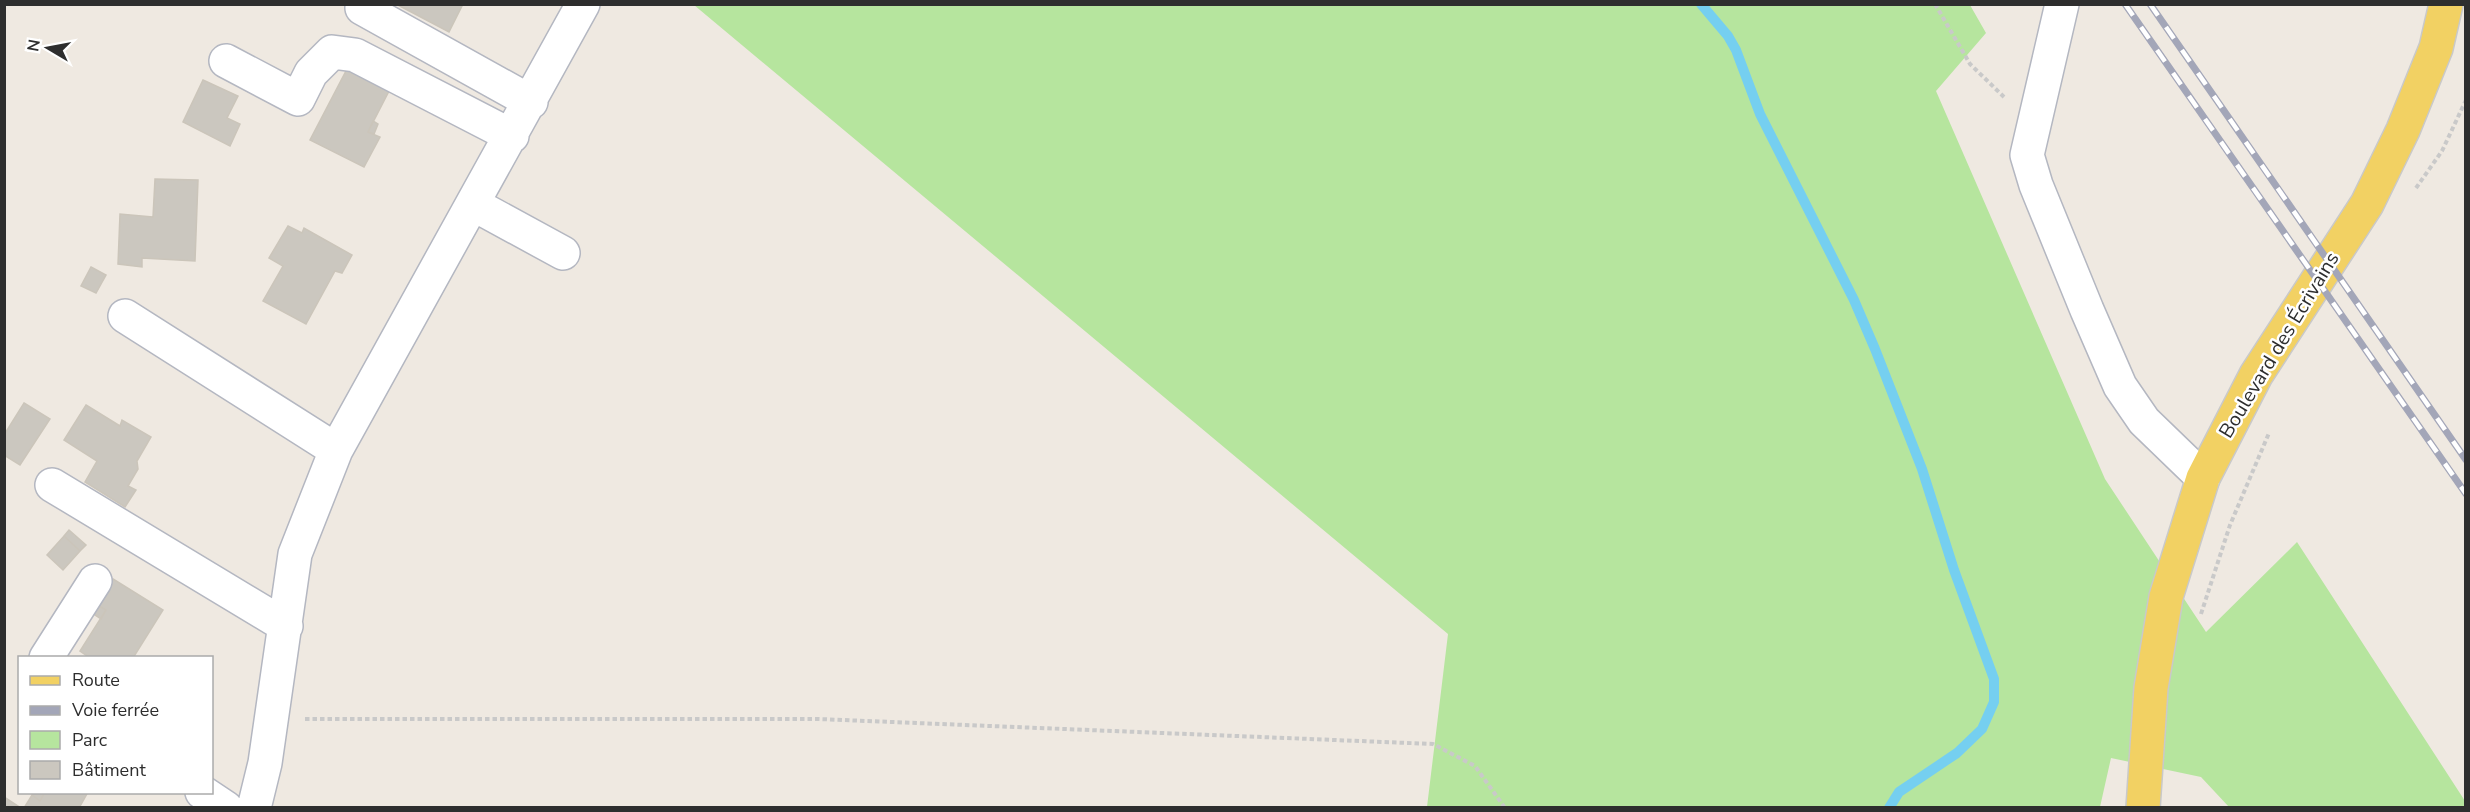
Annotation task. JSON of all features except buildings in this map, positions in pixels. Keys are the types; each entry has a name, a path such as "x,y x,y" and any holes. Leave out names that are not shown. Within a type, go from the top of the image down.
{"main road":[{"name":"Boulevard des Écrivains","path":"2143,807 2151,688 2166,597 2203,478 2256,375 2367,204 2403,130 2436,48 2446,4"}],"street":[{"path":"254,807 271,721 295,554 309,511 336,450 531,102 583,4"},
{"path":"2062,4 2027,155 2036,185 2120,386 2144,421 2203,478"},
{"path":"362,8 531,102"},
{"path":"226,61 298,99 311,73 332,52 355,55 512,136"},
{"path":"473,204 563,253"},
{"path":"125,316 336,450"},
{"path":"52,485 286,626"},
{"path":"47,656 95,581"},
{"path":"205,794 226,807"}],"path":[{"path":"1935,4 1970,64 2032,126"},
{"path":"2200,616 2230,525 2269,432"},
{"path":"271,721 336,717 818,719 1433,744 1475,766 1505,807"}],"green space":[{"path":"694,5 1970,5 1986,33 1936,91 2105,479 2206,632 2297,542 2465,801 2465,807 2229,807 2201,777 2111,758 2100,807 1427,807 1448,634"}],"waterway":[{"path":"1701,4 1728,36 1736,50 1760,114 1854,300 1922,469 1954,570 1994,679 1994,702 1982,729 1957,753 1899,792 1889,808"}],"railway":[{"path":"2125,4 2466,494"},
{"path":"2150,4 2466,460"}]}
